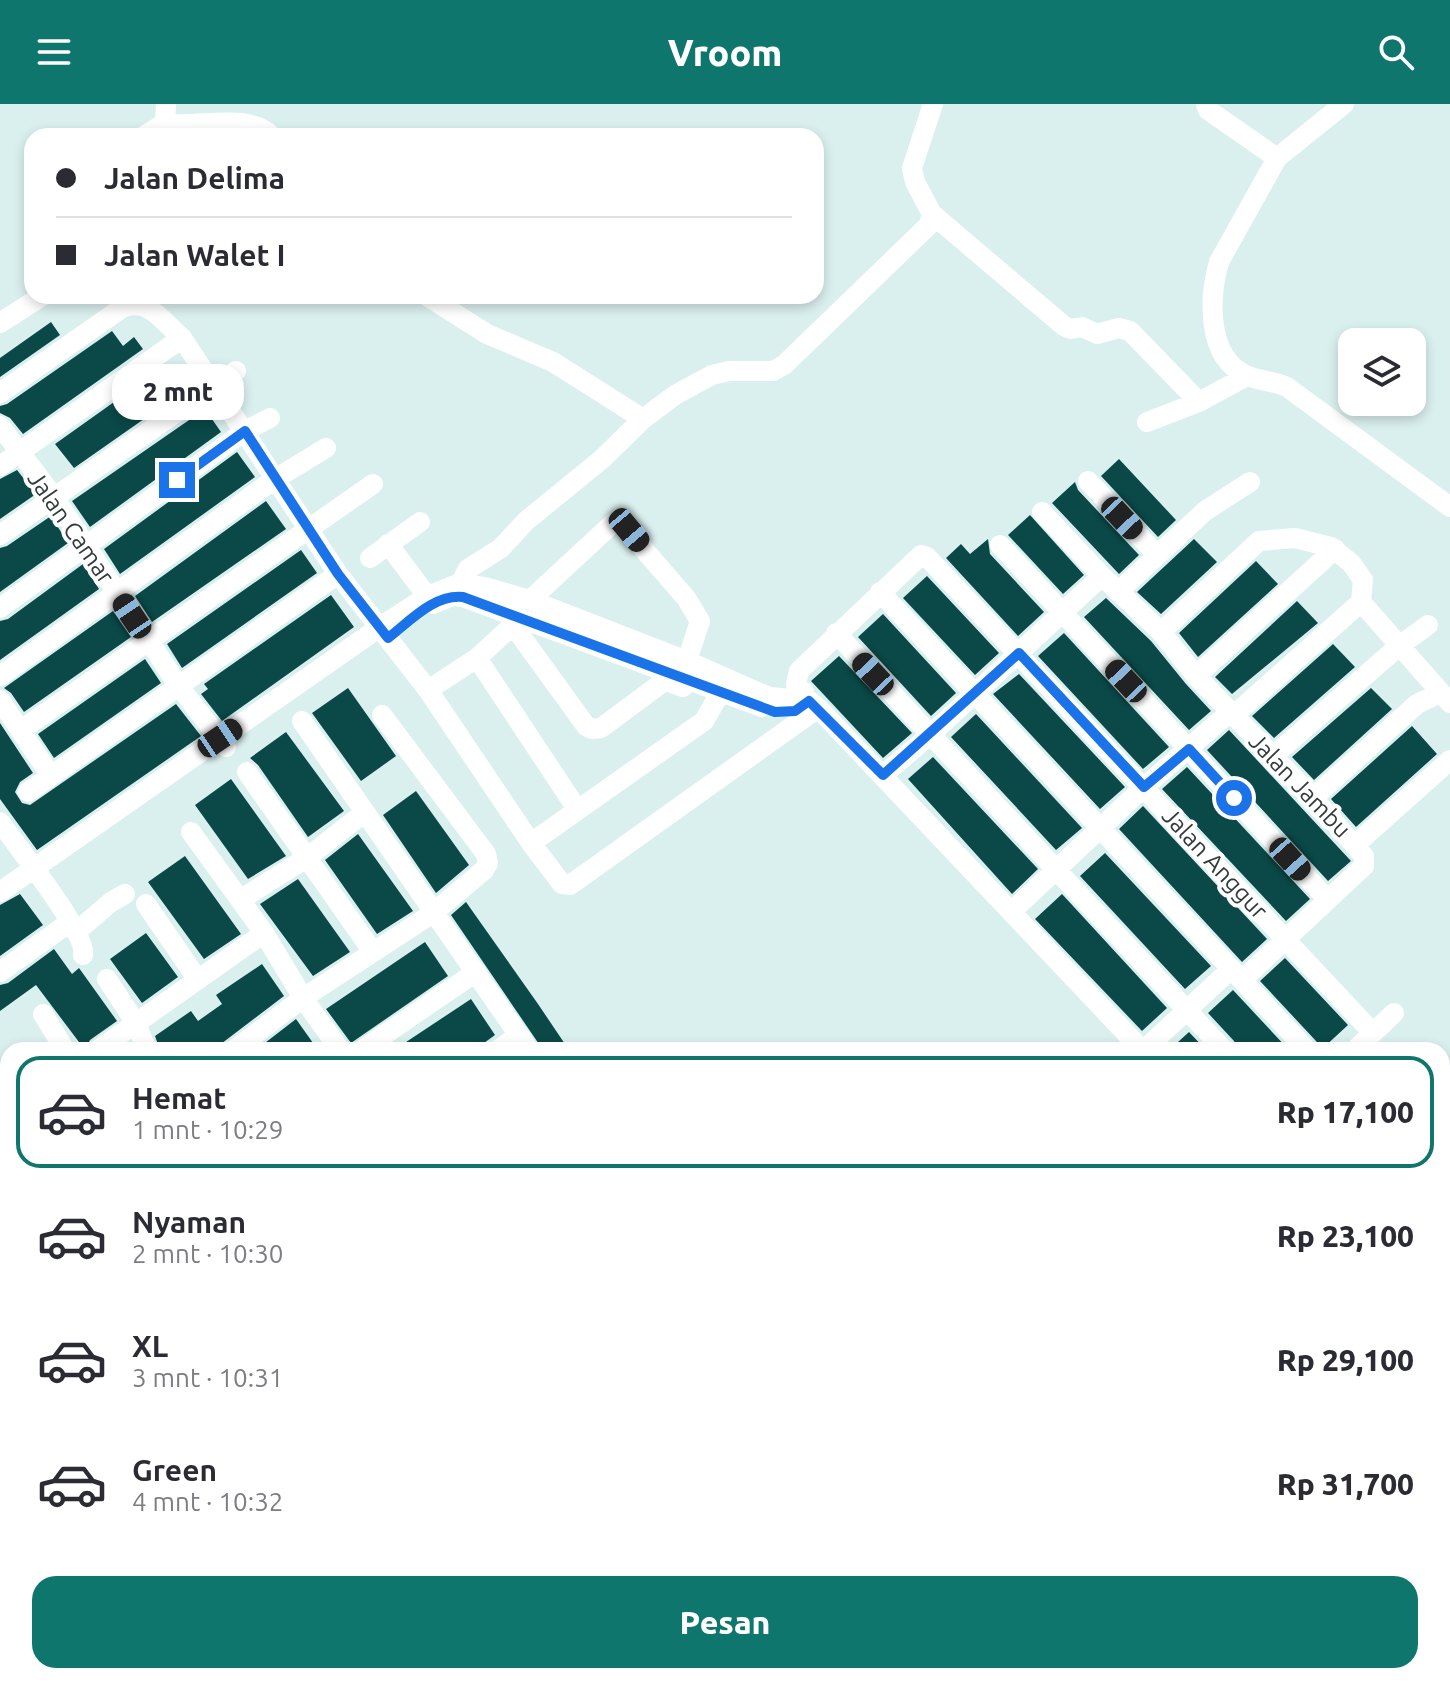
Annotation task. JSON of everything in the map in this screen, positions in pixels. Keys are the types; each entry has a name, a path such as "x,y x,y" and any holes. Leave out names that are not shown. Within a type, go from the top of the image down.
{"street":[{"path":"933,104 912,168 915,182 932,214 1064,326 1071,329 1082,327 1097,334 1119,328 1130,331 1199,402"},
{"path":"1206,104 1208,110 1277,158"},
{"path":"1344,104 1277,158 1219,262 1213,301 1218,344 1225,357 1247,376 1287,387 1450,507"},
{"path":"151,128 165,113 189,126 242,123 259,128"},
{"path":"457,590 468,569 501,548 526,521 675,395 712,375 729,371 773,371 784,365 929,225 932,214"},
{"path":"0,323 30,304"},
{"path":"0,393 132,304"},
{"path":"137,304 148,308 182,338 338,574 428,690 558,881 570,885 786,730 811,700"},
{"path":"440,304 487,334 553,362 643,419"},
{"path":"0,466 182,338"},
{"path":"0,535 236,371"},
{"path":"1147,422 1199,402 1247,376"},
{"path":"0,608 245,431 270,418"},
{"name":"Jalan Camar","path":"0,426 54,497 178,685 223,742"},
{"path":"0,676 275,479 326,448"},
{"path":"1088,481 1157,555"},
{"path":"1118,592 1216,501 1250,482"},
{"path":"21,730 373,484"},
{"name":"Jalan Jambu","path":"1042,512 1102,576 1161,632 1196,676 1313,798 1360,853"},
{"path":"370,558 420,522"},
{"path":"428,690 477,658 520,614 612,524 621,523 695,610 700,621 678,673 601,728 592,729 586,726 520,614"},
{"path":"1011,912 1144,787 1361,602 1363,580 1351,563 1335,549 1295,538 1259,541 1161,632"},
{"path":"388,544 430,600"},
{"path":"1000,545 1328,900"},
{"path":"1196,676 1335,549"},
{"name":"Jalan Anggur","path":"880,592 916,558 921,555 927,557 1373,1033"},
{"path":"28,792 338,574"},
{"path":"883,775 1102,576"},
{"path":"0,892 33,875 430,600 457,590 485,587 520,614 678,673 769,697 811,700"},
{"path":"1135,1042 796,684 799,671 880,592 1299,1042"},
{"path":"1313,798 1417,704 1445,698 1361,602"},
{"path":"1272,757 1399,646 1428,625"},
{"path":"836,633 1216,1042"},
{"path":"477,658 577,809"},
{"path":"678,673 716,700 786,730"},
{"path":"0,700 51,776"},
{"path":"531,843 704,721 716,700"},
{"path":"247,1042 303,998 433,913 484,870 488,863 486,854 382,715"},
{"path":"302,721 523,1042"},
{"path":"1152,1042 1187,1011 1286,939 1364,866 1360,853 1450,760"},
{"path":"247,772 373,952"},
{"path":"240,900 308,857 365,812"},
{"path":"0,822 69,927"},
{"path":"191,832 264,933 303,998 334,1042"},
{"path":"0,840 33,875"},
{"path":"0,972 125,894"},
{"path":"146,904 198,980"},
{"path":"109,1042 264,933"},
{"path":"374,1042 476,972"},
{"path":"107,979 135,1022 144,1042"},
{"path":"1363,1042 1394,1013"},
{"path":"43,1014 60,1042"}],"building":[{"path":"51,322 60,335 0,377 0,358"},
{"path":"112,331 123,346 134,337 143,349 23,434 10,418 0,413 0,406"},
{"path":"159,370 169,384 175,379 184,391 74,468 55,444"},
{"path":"205,409 221,432 90,527 72,501"},
{"path":"237,452 255,477 120,574 104,549"},
{"path":"1119,459 1176,520 1158,537 1101,476"},
{"path":"17,470 36,494 0,519 0,479"},
{"path":"1075,482 1078,490 1139,555 1119,574 1052,503"},
{"path":"266,501 286,529 152,622 135,596"},
{"path":"1030,515 1084,575 1063,594 1008,535"},
{"path":"51,516 68,543 0,592 0,548"},
{"path":"988,539 990,554 1044,612 1018,636 946,558 961,544 970,554"},
{"path":"1194,539 1217,562 1161,614 1137,592"},
{"path":"301,550 317,573 182,668 167,644"},
{"path":"1256,561 1278,584 1198,657 1179,633"},
{"path":"83,564 99,589 0,660 0,621 8,619"},
{"path":"927,576 999,653 975,675 903,598"},
{"path":"331,595 354,627 222,721 201,694 208,689 204,684"},
{"path":"1106,598 1151,641 1211,711 1189,730 1084,617"},
{"path":"1297,601 1318,623 1232,694 1215,677"},
{"path":"113,611 131,637 24,712 4,688"},
{"path":"883,614 956,693 931,716 858,637"},
{"path":"1064,633 1169,747 1143,769 1038,656"},
{"path":"1333,644 1355,667 1274,738 1252,716"},
{"path":"839,656 912,733 883,758 811,681"},
{"path":"145,659 161,683 54,758 38,734"},
{"path":"1019,674 1125,787 1100,809 993,694"},
{"path":"348,688 396,756 361,781 312,713"},
{"path":"1371,688 1392,709 1314,780 1292,757"},
{"path":"176,704 201,736 37,850 0,799 0,723 33,773 20,782 15,792 22,803 30,805"},
{"path":"976,714 1082,828 1056,850 951,737"},
{"path":"1412,726 1437,754 1356,827 1331,799"},
{"path":"1229,730 1351,861 1328,881 1207,750"},
{"path":"286,732 344,811 308,837 250,758"},
{"path":"933,757 1038,869 1012,894 908,779"},
{"path":"1187,767 1310,899 1286,921 1162,789"},
{"path":"231,779 286,856 248,879 195,805"},
{"path":"416,791 469,865 436,893 383,815"},
{"path":"1143,806 1267,939 1242,962 1119,829"},
{"path":"358,834 413,911 377,934 325,860"},
{"path":"1105,853 1211,966 1185,989 1080,876"},
{"path":"185,856 241,934 204,959 148,882"},
{"path":"298,879 350,952 313,976 260,904"},
{"path":"20,894 43,925 0,956 0,905"},
{"path":"1062,894 1167,1008 1142,1031 1035,919"},
{"path":"466,902 564,1042 538,1042 451,915"},
{"path":"146,933 178,977 142,1003 110,959"},
{"path":"425,942 448,976 352,1042 326,1009"},
{"path":"54,949 72,974 79,968 117,1021 89,1042 79,1042 36,985 0,1011 0,985 8,983"},
{"path":"1285,958 1348,1025 1330,1042 1317,1042 1260,981"},
{"path":"262,964 284,996 224,1042 157,1042 155,1036 191,1011 198,1021 222,1004 216,995"},
{"path":"1233,990 1282,1042 1234,1042 1208,1013"},
{"path":"471,999 495,1035 485,1042 406,1042"},
{"path":"296,1019 312,1042 266,1042"},
{"path":"1189,1032 1198,1042 1178,1042"}],"route":[{"path":"177,480 245,431 338,574 388,638 443,598 463,597 775,712 795,711 809,701 883,775 1019,653 1144,787 1189,749 1234,798"}]}
